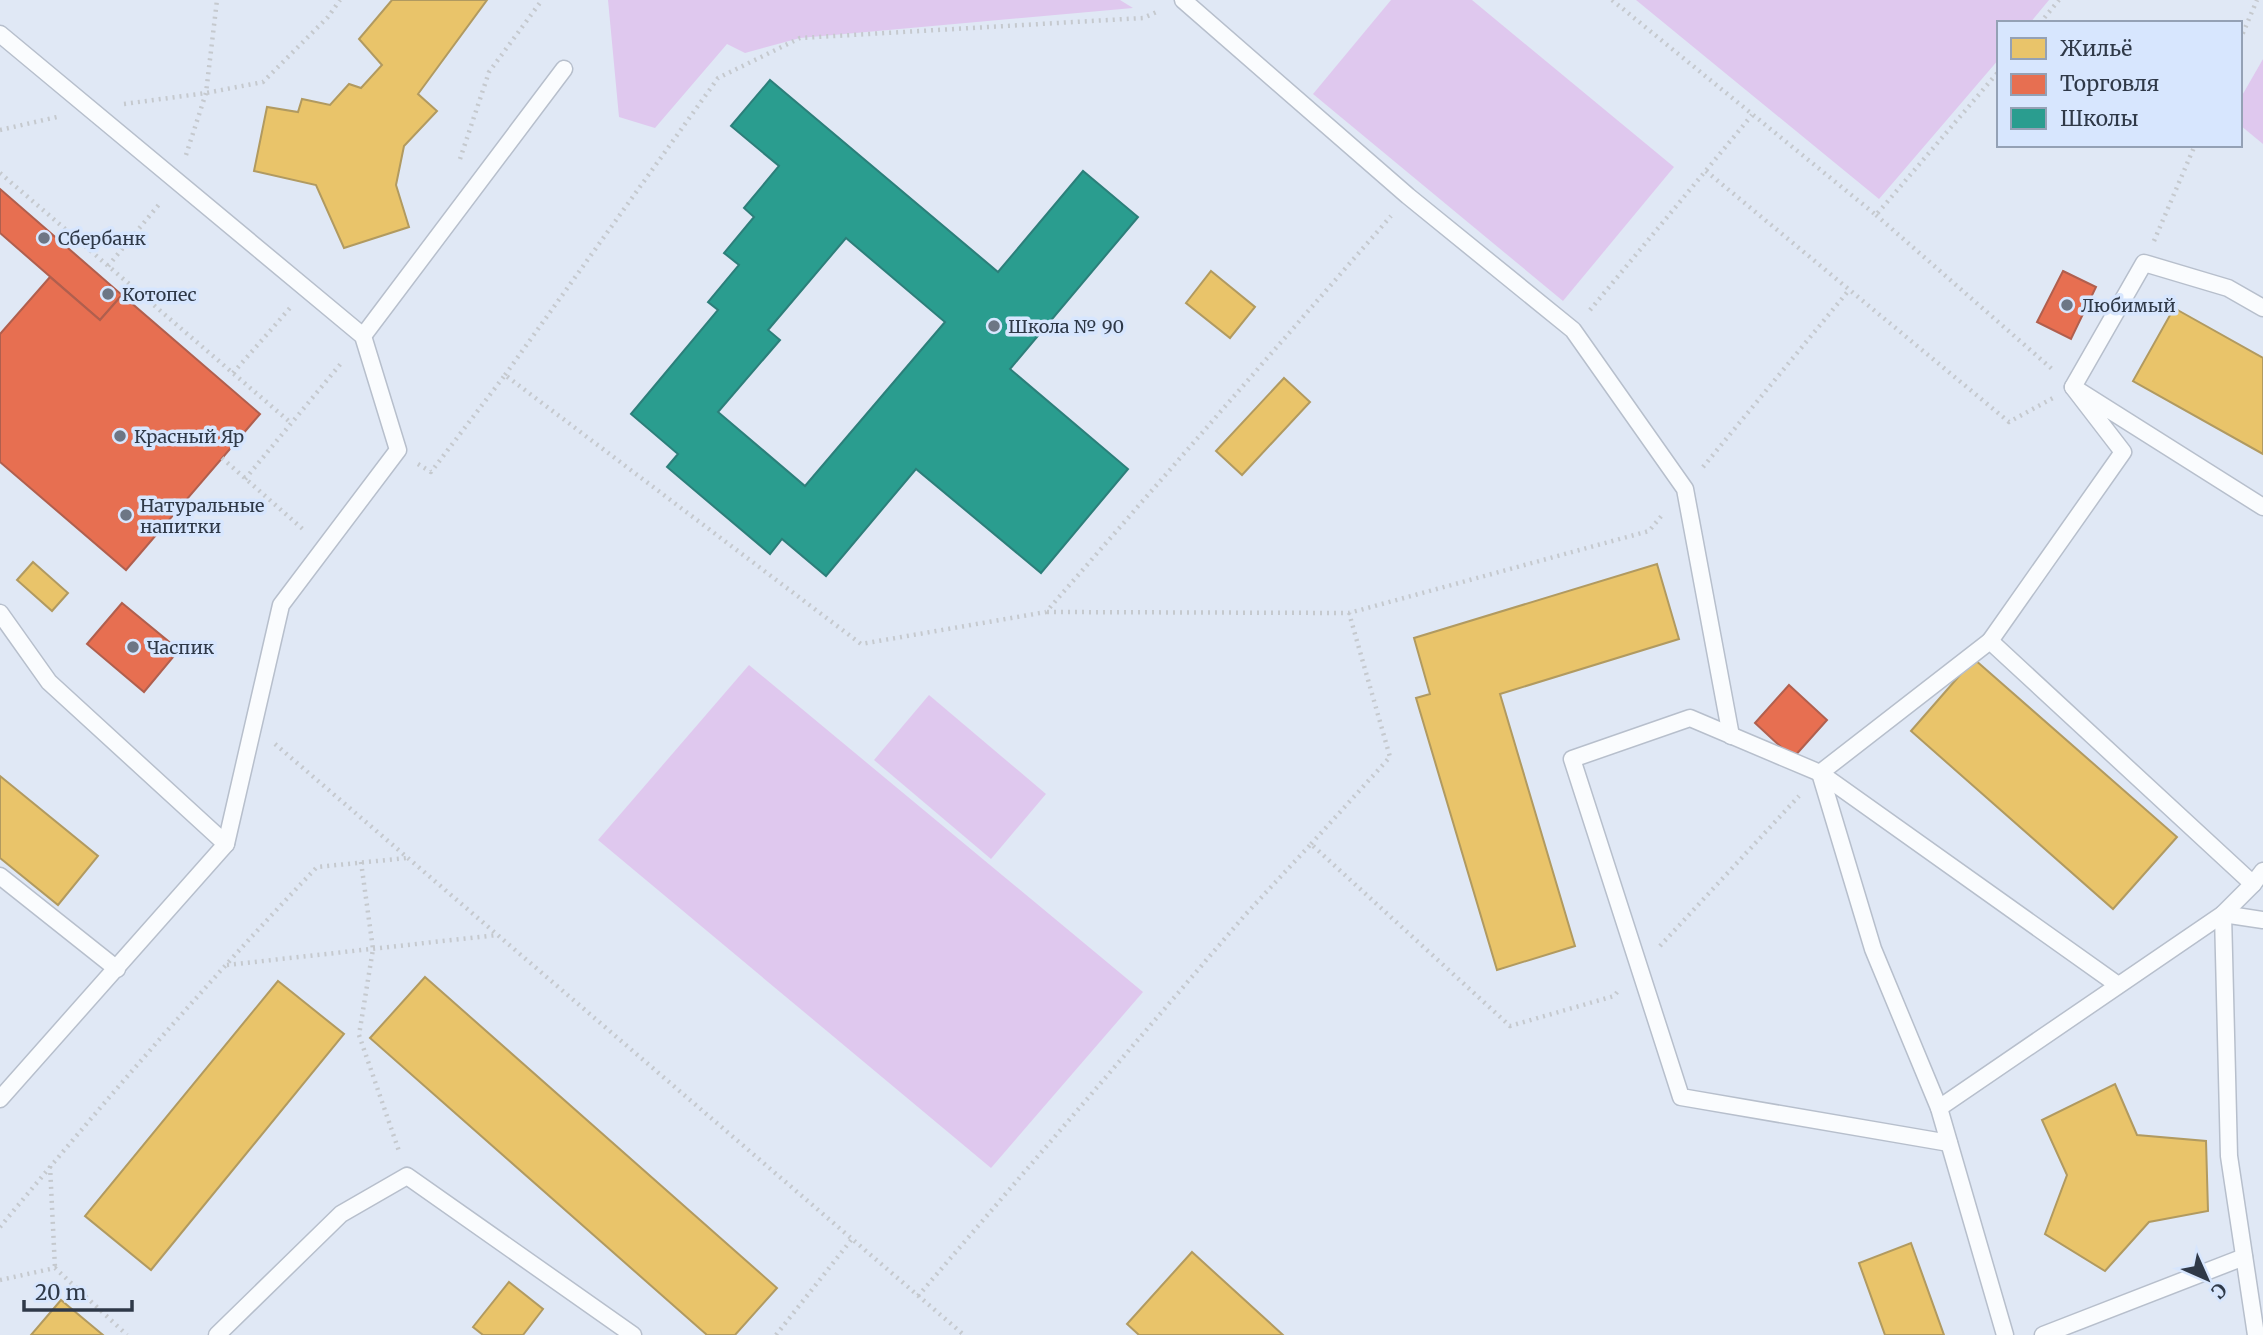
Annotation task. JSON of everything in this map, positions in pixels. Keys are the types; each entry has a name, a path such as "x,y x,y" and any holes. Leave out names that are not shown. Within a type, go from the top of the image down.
{"lane":[{"path":"1183,0 1408,196 1573,330 1685,489 1731,736"},
{"path":"0,34 363,336 398,450 281,605 226,844 0,1099"},
{"path":"363,336 564,69"},
{"path":"2073,387 2144,263 2228,288 2263,308"},
{"path":"2073,387 2263,507"},
{"path":"1820,773 1990,641 2123,452 2073,387"},
{"path":"0,613 50,682 226,844"},
{"path":"1939,1108 2223,914 2258,878 1990,641"},
{"path":"1949,1143 1681,1097 1572,759 1690,718 1820,773 2118,985"},
{"path":"1820,773 1873,949 1939,1108 2005,1335"},
{"path":"0,876 117,969"},
{"path":"2223,914 2263,920"},
{"path":"2223,914 2230,1156 2256,1335"},
{"path":"217,1335 341,1214 407,1176 633,1335"},
{"path":"2043,1335 2244,1257"}],"path":[{"path":"108,266 178,182 206,93 217,0"},
{"path":"0,130 90,109 263,82 328,17 340,0"},
{"path":"459,164 489,72 542,0"},
{"path":"1612,0 1876,215 2073,387 2009,422 1706,171"},
{"path":"2042,21 2059,0"},
{"path":"2242,36 2260,1"},
{"path":"398,450 431,472 505,375 718,78 800,38 1143,18 1163,9"},
{"path":"1876,215 1997,73"},
{"path":"1573,330 1752,115"},
{"path":"2144,263 2194,147"},
{"path":"0,173 291,423"},
{"path":"1046,612 1408,196"},
{"path":"233,373 306,289"},
{"path":"505,375 861,644 1046,612 1349,613 1648,531 1849,290"},
{"path":"245,479 363,336"},
{"path":"222,458 324,548"},
{"path":"918,1296 1245,915 1390,757 1349,613"},
{"path":"253,725 964,1335"},
{"path":"1311,844 1510,1026 1614,996 1820,773"},
{"path":"0,1227 226,965 317,867 408,858"},
{"path":"361,862 373,949 359,1035 407,1176"},
{"path":"226,965 498,935"},
{"path":"50,1166 55,1269 127,1335"},
{"path":"776,1335 852,1239"},
{"path":"0,1280 55,1269"}],"shaded area":[{"path":"608,0 1120,0 1133,8 800,38 745,53 727,44 655,128 619,117"},
{"path":"1391,0 1472,0 1674,167 1563,301 1313,94"},
{"path":"1636,0 2049,0 2032,21 1997,21 1997,61 1879,199"},
{"path":"2263,59 2263,144 2242,127 2242,96"},
{"path":"749,665 1143,992 991,1168 598,840"},
{"path":"929,695 1046,794 991,859 874,760"}],"building: Жильё":[{"path":"392,0 487,0 418,94 437,111 404,146 396,185 409,227 344,248 316,185 254,171 267,107 298,112 302,99 330,105 349,84 361,88 382,65 359,39"},
{"path":"1211,271 1255,307 1230,338 1186,303"},
{"path":"2174,308 2263,358 2263,454 2133,381"},
{"path":"1284,378 1310,402 1242,475 1216,451"},
{"path":"33,562 68,593 52,611 17,580"},
{"path":"1657,564 1679,639 1500,694 1575,946 1497,970 1416,698 1430,694 1414,638"},
{"path":"1974,659 2177,837 2113,909 1911,731"},
{"path":"0,776 98,856 58,905 0,858"},
{"path":"425,977 777,1288 735,1335 707,1335 370,1038"},
{"path":"278,981 344,1034 151,1270 85,1216"},
{"path":"2115,1084 2137,1135 2206,1141 2208,1211 2149,1222 2105,1271 2045,1234 2067,1175 2042,1120"},
{"path":"1911,1243 1944,1335 1885,1335 1859,1263"},
{"path":"1192,1252 1283,1335 1139,1335 1127,1324"},
{"path":"509,1282 543,1309 523,1335 483,1335 473,1327"},
{"path":"61,1300 103,1335 31,1335"}],"building: Торговля":[{"path":"0,189 122,295 100,320 0,233"},
{"name":"Любимый","path":"2063,271 2096,287 2071,339 2037,322"},
{"name":"Красный Яр","path":"50,277 100,320 122,295 260,414 126,570 0,462 0,334"},
{"name":"Часпик","path":"122,603 179,650 144,692 87,644"},
{"path":"1789,685 1827,720 1793,758 1755,723"}],"building: Школы":[{"name":"Школа № 90","path":"770,80 998,272 1083,171 1138,217 1010,369 1128,469 1041,573 916,469 826,576 782,539 770,554 667,467 678,454 631,414 718,310 708,302 739,265 724,253 754,217 744,208 779,166 731,126","holes":["846,238 945,322 805,486 718,412 780,340 768,330"]}],"place":[{"name":"Сбербанк","path":"44,238"},
{"name":"Котопес","path":"108,294"},
{"name":"Любимый","path":"2067,305"},
{"name":"Школа № 90","path":"994,326"},
{"name":"Красный Яр","path":"120,436"},
{"name":"Натуральные напитки","path":"126,515"},
{"name":"Часпик","path":"133,647"}]}
